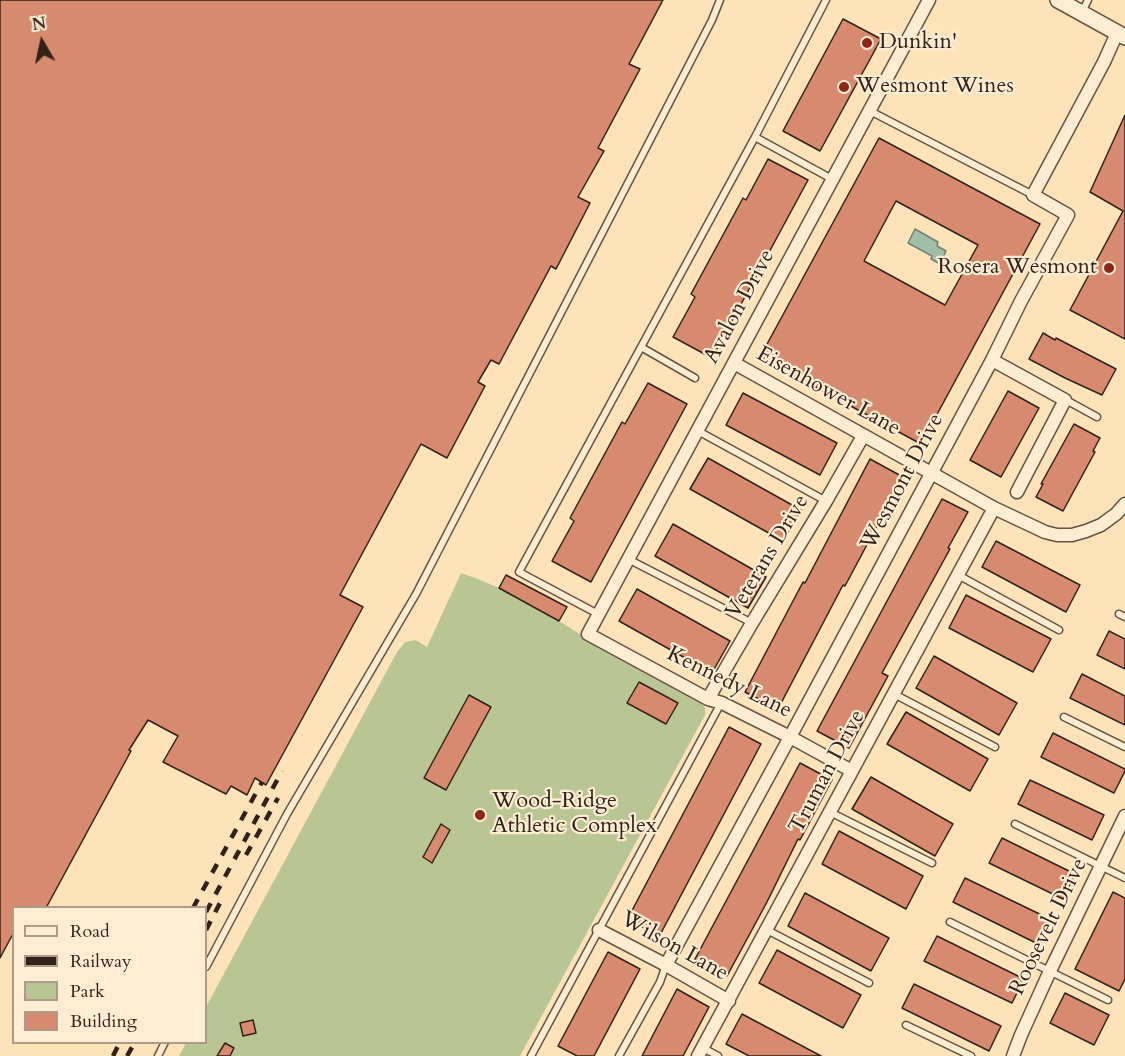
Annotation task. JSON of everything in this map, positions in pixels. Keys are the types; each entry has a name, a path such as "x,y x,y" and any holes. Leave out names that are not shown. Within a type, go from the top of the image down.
{"street":[{"name":"Avalon Drive","path":"588,634 929,0"},
{"path":"1033,195 1104,62 1121,35 1085,6 1061,1"},
{"name":"Wesmont Drive","path":"666,965 1068,215 1033,195"},
{"path":"992,360 1065,400 1017,492"},
{"name":"Eisenhower Lane","path":"734,363 994,508 1045,532 1064,535 1086,531 1101,525 1125,504"},
{"name":"Veterans Drive","path":"708,699 863,436"},
{"name":"Truman Drive","path":"701,1052 994,508"},
{"name":"Kennedy Lane","path":"588,634 708,699 722,703 790,737 852,771"},
{"name":"Roosevelt Drive","path":"1013,1056 1050,971 1125,816"},
{"name":"Wilson Lane","path":"599,930 729,1001"}],"lane":[{"path":"207,965 287,814 416,594 720,0"},
{"path":"598,614 519,572 826,0"},
{"path":"870,111 1033,195"},
{"path":"755,136 832,180"},
{"path":"641,347 695,378"},
{"path":"1065,400 1097,417"},
{"path":"697,430 826,501"},
{"path":"628,559 752,623"},
{"path":"958,575 1059,630"},
{"path":"894,693 995,747"},
{"path":"531,1056 722,703"},
{"path":"1064,717 1125,747"},
{"path":"830,812 933,863"},
{"path":"1015,824 1125,878"},
{"path":"950,922 1108,1000"},
{"path":"767,930 869,983"},
{"path":"620,1056 660,982 666,965"},
{"path":"906,1025 971,1056"},
{"path":"701,1052 718,1056"}],"green space":[{"name":"Wood-Ridge Athletic Complex","path":"461,573 499,588 559,621 602,648 700,701 705,708 705,715 520,1056 179,1056 185,1044 207,1044 207,1005 397,652 405,642 416,640 427,647"}],"shaded area":[{"path":"915,229 938,242 937,246 946,251 940,264 931,259 932,256 908,243"}],"building":[{"path":"0,0 663,0 629,64 640,69 598,148 604,151 578,197 590,203 556,269 551,266 499,364 491,360 478,382 485,386 447,458 421,444 340,595 363,607 266,785 255,778 247,795 231,786 226,794 163,762 178,736 148,720 129,750 131,751 47,906 12,906 12,936 0,958"},
{"path":"843,19 881,39 820,151 783,131"},
{"name":"Rosera Wesmont","path":"1125,115 1125,339 1070,310 1123,211 1090,192"},
{"path":"879,138 1040,224 921,444 760,357","holes":["896,201 978,245 945,305 864,261"]},
{"path":"768,159 808,180 712,358 673,337 695,297 691,294 743,198 746,200"},
{"path":"1043,333 1116,369 1102,395 1029,359"},
{"path":"648,383 687,404 591,582 552,561 574,521 570,518 622,422 625,424"},
{"path":"1008,391 1039,408 1001,477 970,460"},
{"path":"743,393 837,443 820,475 726,425"},
{"path":"1074,424 1100,438 1093,451 1095,452 1063,511 1036,497"},
{"path":"708,458 801,510 783,541 690,489"},
{"path":"870,459 903,477 778,709 745,692"},
{"path":"942,499 968,512 882,673 888,676 849,748 817,731"},
{"path":"673,524 766,577 748,608 655,556"},
{"path":"996,541 1080,585 1066,612 982,567"},
{"path":"506,575 567,607 559,621 499,588"},
{"path":"637,589 730,641 712,673 619,621"},
{"path":"966,595 1051,639 1033,672 949,628"},
{"path":"1109,631 1125,639 1125,669 1097,655"},
{"path":"934,656 1017,703 999,735 916,688"},
{"path":"1082,674 1125,696 1125,725 1070,698"},
{"path":"639,682 678,703 666,724 627,703"},
{"path":"469,695 491,707 446,790 424,778"},
{"path":"906,712 988,759 970,791 887,744"},
{"path":"729,727 761,744 660,935 627,920"},
{"path":"1053,733 1125,769 1114,793 1041,757"},
{"path":"800,763 832,780 800,840 798,839 727,976 695,959"},
{"path":"871,777 953,824 935,856 852,809"},
{"path":"1030,780 1104,815 1092,840 1018,804"},
{"path":"441,824 450,830 432,863 423,857"},
{"path":"839,831 923,876 906,909 822,864"},
{"path":"1002,838 1075,874 1063,899 989,863"},
{"path":"965,878 1052,920 1040,945 953,902"},
{"path":"1113,892 1125,898 1125,979 1119,991 1075,969"},
{"path":"805,893 889,938 871,971 788,926"},
{"path":"937,936 1024,979 1012,1003 924,961"},
{"path":"777,950 861,995 843,1028 759,983"},
{"path":"608,952 640,969 594,1056 577,1056 558,1046"},
{"path":"914,984 1001,1026 989,1051 902,1008"},
{"path":"677,989 709,1007 683,1056 642,1056"},
{"path":"1065,993 1109,1015 1094,1045 1050,1023"},
{"path":"742,1014 821,1056 749,1056 726,1044"},
{"path":"253,1020 256,1033 243,1036 240,1023"},
{"path":"225,1043 234,1048 230,1056 217,1056"}],"railway":[{"path":"207,910 282,771"},
{"path":"194,906 262,782"},
{"path":"246,855 278,798"},
{"path":"207,928 220,903"},
{"path":"113,1056 119,1044"},
{"path":"127,1056 134,1044"}],"place":[{"name":"Dunkin'","path":"867,43"},
{"name":"Wesmont Wines","path":"844,87"},
{"name":"Rosera Wesmont","path":"1109,268"},
{"name":"Wood-Ridge Athletic Complex","path":"480,815"}]}
